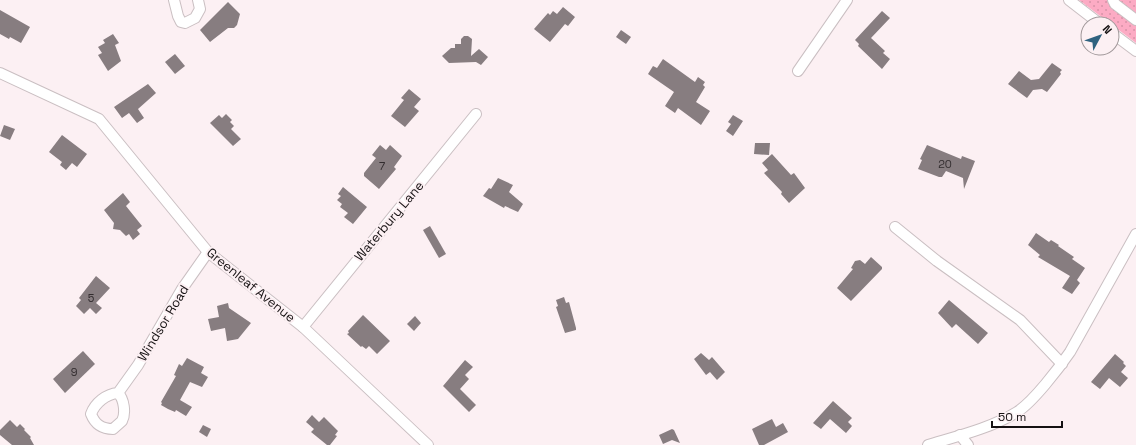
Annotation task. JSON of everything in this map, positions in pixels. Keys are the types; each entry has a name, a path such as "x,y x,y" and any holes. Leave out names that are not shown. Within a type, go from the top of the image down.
{"street":[{"path":"174,0 178,16 181,22 185,23 195,18 200,9 198,0"},
{"path":"798,71 847,0"},
{"path":"1069,0 1090,16"},
{"path":"1113,0 1115,4 1136,20"},
{"path":"1120,39 1136,52"},
{"name":"Greenleaf Avenue","path":"0,73 99,118 208,252 303,327 428,445"},
{"name":"Waterbury Lane","path":"303,327 476,114"},
{"path":"895,227 937,261 1020,320 1062,364"},
{"path":"928,445 942,443 1019,411 1062,364 1136,234"},
{"name":"Windsor Road","path":"118,393 138,365 182,289 208,252"},
{"path":"960,435 968,445"}],"shaded area":[{"path":"1079,0 1136,0 1136,43 1120,31 1120,16 1100,16"}],"building":[{"path":"228,2 240,14 237,25 234,28 228,28 210,42 200,30"},
{"path":"563,7 575,17 568,26 565,24 550,42 534,29 548,13 550,15 553,11 557,14"},
{"path":"0,10 30,27 21,43 0,34"},
{"path":"882,11 890,18 871,38 885,51 883,53 890,59 882,69 858,46 859,44 855,40"},
{"path":"621,30 631,37 626,44 616,37"},
{"path":"113,34 119,43 115,45 121,61 108,71 98,55 102,53 98,47 105,43 103,40"},
{"path":"464,36 468,36 472,39 471,56 479,49 488,57 481,65 476,62 449,63 442,56 451,48 455,48 455,44 461,44 461,39"},
{"path":"175,54 185,66 175,74 165,62"},
{"path":"663,59 695,82 698,77 705,82 703,85 705,87 696,102 710,111 701,125 678,108 675,113 665,106 674,92 648,74 653,66 657,68"},
{"path":"1052,63 1062,70 1060,72 1061,74 1047,92 1042,89 1033,90 1027,98 1008,84 1019,71 1031,80 1039,79"},
{"path":"148,84 156,93 138,109 144,118 137,123 129,113 122,118 114,107"},
{"path":"409,89 421,99 414,107 419,111 405,127 391,116 404,100 401,98"},
{"path":"226,114 232,120 230,122 234,126 231,129 241,139 233,146 210,123 219,115 222,118"},
{"path":"733,115 743,121 733,136 726,131 731,124 728,122"},
{"path":"4,125 15,129 10,140 0,136"},
{"path":"62,135 87,154 77,167 72,163 66,170 60,165 62,162 49,152"},
{"path":"755,143 770,143 769,155 754,154"},
{"path":"380,145 386,150 390,145 402,156 394,167 396,169 379,189 364,176 364,173 376,158 372,155"},
{"path":"927,145 961,159 962,156 975,161 964,189 963,178 946,171 942,177 939,177 918,169 922,160 920,159"},
{"path":"772,154 791,175 794,173 805,188 789,203 781,194 782,192 764,173 768,170 762,163"},
{"path":"498,178 513,185 509,192 523,204 518,212 505,206 504,208 483,196 489,188 491,189"},
{"path":"343,187 367,207 353,224 344,217 348,213 340,207 342,204 337,200 341,196 338,194"},
{"path":"123,193 130,202 126,206 142,226 137,230 140,234 133,240 129,234 126,236 120,230 113,229 114,223 104,210"},
{"path":"430,226 446,254 439,258 423,230"},
{"path":"1036,233 1049,242 1051,240 1059,245 1058,246 1074,257 1072,259 1085,268 1077,280 1080,283 1072,294 1062,288 1070,276 1038,257 1040,255 1028,245"},
{"path":"871,257 882,267 882,269 851,301 837,288 853,269 851,268 855,261 860,260 865,264"},
{"path":"96,276 110,288 96,303 102,308 96,314 90,308 84,314 76,306 81,300 79,298"},
{"path":"564,297 566,303 569,302 576,328 576,330 565,333 556,307 558,306 556,300"},
{"path":"949,300 988,333 978,344 956,324 952,328 938,313"},
{"path":"228,303 229,308 251,323 238,339 227,341 225,328 211,331 208,319 219,317 217,306"},
{"path":"363,315 390,341 377,354 369,346 366,349 362,346 361,347 347,334"},
{"path":"415,316 421,323 414,331 407,324"},
{"path":"83,351 95,364 65,393 53,379"},
{"path":"701,353 709,360 712,357 725,372 717,380 710,372 706,375 694,359"},
{"path":"1115,354 1124,362 1123,363 1126,366 1121,372 1128,378 1120,387 1109,378 1100,389 1091,382"},
{"path":"187,358 204,367 201,373 208,377 202,387 190,382 180,400 192,407 186,416 176,410 175,412 168,409 161,405 161,402 176,376 174,375 179,364 182,366"},
{"path":"465,360 473,367 465,375 469,379 460,389 476,405 469,412 443,386"},
{"path":"833,401 852,418 848,422 852,426 846,433 830,419 821,429 813,423"},
{"path":"312,415 319,422 324,417 338,431 335,435 337,436 330,445 327,445 311,432 314,429 306,422"},
{"path":"772,419 776,427 783,423 788,432 764,445 759,445 752,429"},
{"path":"10,420 17,427 20,424 25,429 24,430 31,437 30,438 34,445 12,445 0,435 0,430"},
{"path":"203,425 211,429 207,437 199,432"},
{"path":"672,429 674,430 680,443 672,440 663,444 659,435"}]}
